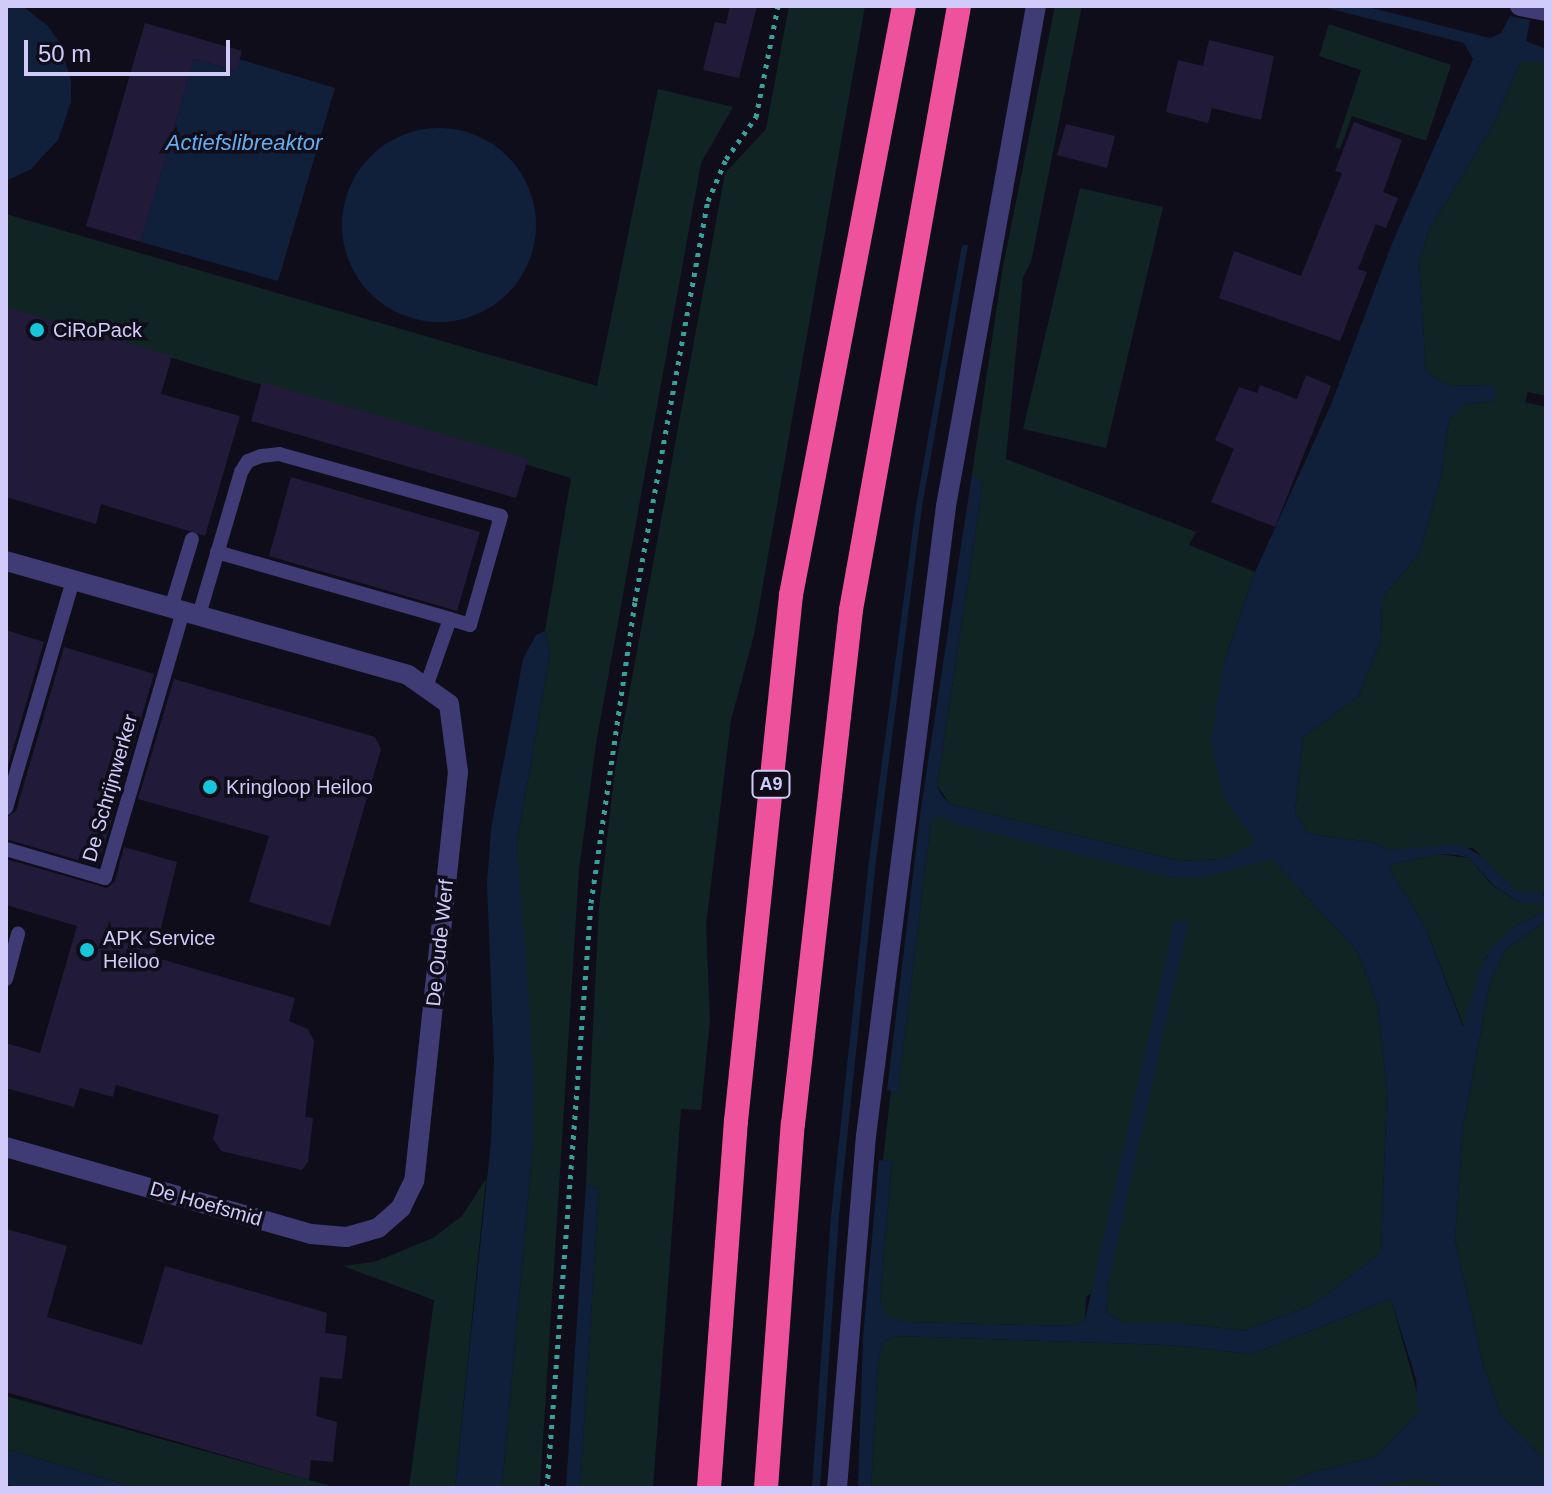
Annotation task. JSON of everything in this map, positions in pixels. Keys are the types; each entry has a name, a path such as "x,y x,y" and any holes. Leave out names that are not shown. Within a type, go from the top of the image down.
{"highway":[{"name":"A9","path":"709,1488 736,1121 791,595 904,6"},
{"path":"766,1488 793,1124 851,610 959,6"}],"street":[{"path":"837,1488 866,1136 946,506 1036,6"},
{"path":"1520,6 1546,11"},
{"path":"6,561 427,684"},
{"name":"De Oude Werf","path":"401,1208 414,1181 458,772 449,704 427,684"},
{"name":"De Hoefsmid","path":"6,1147 311,1234 346,1237 378,1228 401,1208"}],"lane":[{"path":"184,611 217,552 241,472 248,461 261,456 279,454 501,516 470,625 217,552"},
{"path":"184,611 192,539"},
{"path":"6,808 73,580"},
{"name":"De Schrijnwerker","path":"6,849 105,878 184,611"},
{"path":"427,684 450,619"},
{"path":"6,979 18,934"}],"path":[{"path":"547,1488 591,903 635,601 708,201 726,159 756,117 778,6"}],"green space":[{"path":"789,6 865,6 754,635 731,720 706,925 710,1020 701,1110 681,1109 653,1488 580,1488 599,1189 586,1184 592,1045 599,908 615,770 725,173 766,129"},
{"path":"1055,6 1082,6 1031,262 1023,277 1006,459 1196,532 1189,545 1255,572 1225,660 1224,797 1258,843 1222,859 1180,861 950,804 937,786 983,482 972,474 1002,272"},
{"path":"1329,24 1451,65 1426,141 1352,116 1340,149 1335,148 1361,70 1319,56"},
{"path":"1521,61 1546,62 1546,396 1528,392 1525,402 1546,407 1546,893 1535,894 1516,891 1473,848 1390,850 1371,842 1307,832 1295,813 1303,737 1358,697 1381,640 1382,598 1419,554 1441,477 1449,420 1462,405 1493,401 1491,385 1449,386 1426,372 1419,262 1428,232 1494,123"},
{"path":"658,89 733,107 701,163 596,744 579,870 540,1488 502,1488 533,1144 517,842 550,653 545,631 571,478 6,308 6,214 597,386"},
{"path":"1080,188 1163,207 1106,448 1023,429"},
{"path":"942,815 1174,878 1272,859 1358,952 1378,1006 1387,1091 1381,1252 1316,1303 1244,1331 1182,1323 1125,1323 1106,1313 1109,1280 1086,1297 1085,1320 1074,1326 904,1322 886,1316 880,1302 892,1162 883,1160 891,1090 898,1091 931,820"},
{"path":"1438,854 1469,858 1492,885 1520,903 1546,903 1546,910 1515,926 1486,957 1464,1027 1425,926 1389,869 1393,864"},
{"path":"1546,921 1546,1462 1501,1415 1484,1368 1455,1240 1463,1128 1490,983 1506,949"},
{"path":"486,1179 455,1488 409,1488 434,1300 343,1266 374,1262 433,1238 462,1216"},
{"path":"1391,1299 1420,1403 1418,1413 1377,1456 1308,1474 1280,1488 871,1488 878,1362 883,1342 895,1336 1167,1345 1252,1354"},
{"path":"6,1396 338,1488 137,1488 6,1449"},
{"path":"1421,1477 1453,1488 1360,1488 1378,1484"}],"water":[{"path":"6,6 22,6 48,26 60,43 71,81 71,102 58,140 31,169 6,181"},
{"path":"1319,6 1364,6 1490,38 1501,33 1510,16 1530,20 1526,41 1546,49 1546,62 1521,61 1494,123 1428,232 1419,262 1426,372 1449,386 1491,385 1496,394 1493,401 1462,405 1449,420 1441,477 1419,554 1382,598 1381,640 1358,697 1303,737 1295,813 1307,832 1371,842 1390,850 1461,844 1481,856 1516,891 1543,893 1546,903 1520,903 1493,885 1469,858 1457,855 1438,854 1393,864 1389,869 1425,926 1463,1027 1480,969 1493,946 1515,926 1546,910 1546,921 1506,949 1490,983 1463,1128 1455,1240 1484,1368 1501,1415 1546,1462 1546,1488 1453,1488 1421,1478 1360,1488 1280,1488 1308,1474 1377,1456 1418,1413 1416,1379 1391,1299 1252,1354 1167,1345 895,1336 883,1342 878,1362 871,1488 858,1488 863,1337 879,1160 892,1161 880,1302 887,1316 904,1322 1074,1326 1085,1320 1175,920 1188,923 1109,1280 1106,1313 1125,1323 1182,1323 1244,1331 1316,1303 1381,1252 1387,1091 1378,1006 1358,952 1272,859 1206,877 1174,878 951,823 942,816 931,820 898,1092 887,1090 921,808 972,474 983,482 937,786 942,796 950,804 1180,861 1222,859 1257,843 1224,797 1211,740 1225,660 1255,572 1332,402 1393,241 1473,59 1464,43"},
{"name":"Actiefslibreaktor","path":"194,59 235,71 239,59 335,88 278,281 141,242"},
{"path":"439,128 476,136 507,157 528,188 536,225 528,262 507,293 476,314 439,322 402,314 371,293 350,262 342,225 350,188 371,157 402,136"},
{"path":"962,245 968,245 922,507 876,861 839,1216 820,1488 812,1488 831,1216 869,860 916,506"},
{"path":"545,631 550,653 517,842 534,1073 533,1144 502,1488 455,1488 491,1141 494,1061 487,884 491,829 523,659 536,635"},
{"path":"586,1184 599,1189 580,1488 566,1488"},
{"path":"6,1449 137,1488 18,1488 6,1484"}],"building":[{"path":"730,6 757,6 739,78 703,70 715,22 726,24"},
{"path":"145,23 242,51 236,71 194,59 141,242 86,226"},
{"path":"1209,40 1274,56 1261,120 1212,108 1208,123 1166,112 1178,60 1203,66"},
{"path":"1354,122 1402,140 1383,192 1398,198 1386,228 1376,224 1358,269 1367,272 1340,341 1219,298 1234,251 1301,276 1342,173 1335,171"},
{"path":"1066,124 1115,136 1107,168 1057,155"},
{"path":"6,307 172,356 161,394 240,416 205,536 101,504 96,524 6,497"},
{"path":"1306,375 1331,386 1275,527 1211,502 1234,449 1215,440 1239,387 1257,393 1260,385 1297,399"},
{"path":"262,382 528,459 516,498 251,421"},
{"path":"291,477 480,532 457,611 269,556"},
{"path":"6,630 44,642 6,773"},
{"path":"64,647 154,674 98,866 6,839 6,818 16,811"},
{"path":"174,679 375,737 381,749 330,926 249,902 269,836 138,799"},
{"path":"124,847 177,862 154,957 295,998 289,1021 308,1029 314,1041 305,1117 313,1118 308,1162 302,1170 221,1151 213,1139 219,1115 116,1085 113,1097 80,1088 74,1107 6,1088 6,1043 40,1053 77,926 6,905 6,859 107,888 115,881"},
{"path":"6,1229 67,1246 47,1317 142,1345 165,1266 327,1313 325,1333 347,1336 342,1379 320,1377 316,1416 337,1422 333,1462 311,1460 309,1480 6,1392"}],"place":[{"name":"CiRoPack","path":"37,330"},
{"name":"Kringloop Heiloo","path":"210,787"},
{"name":"APK Service Heiloo","path":"87,950"}]}
